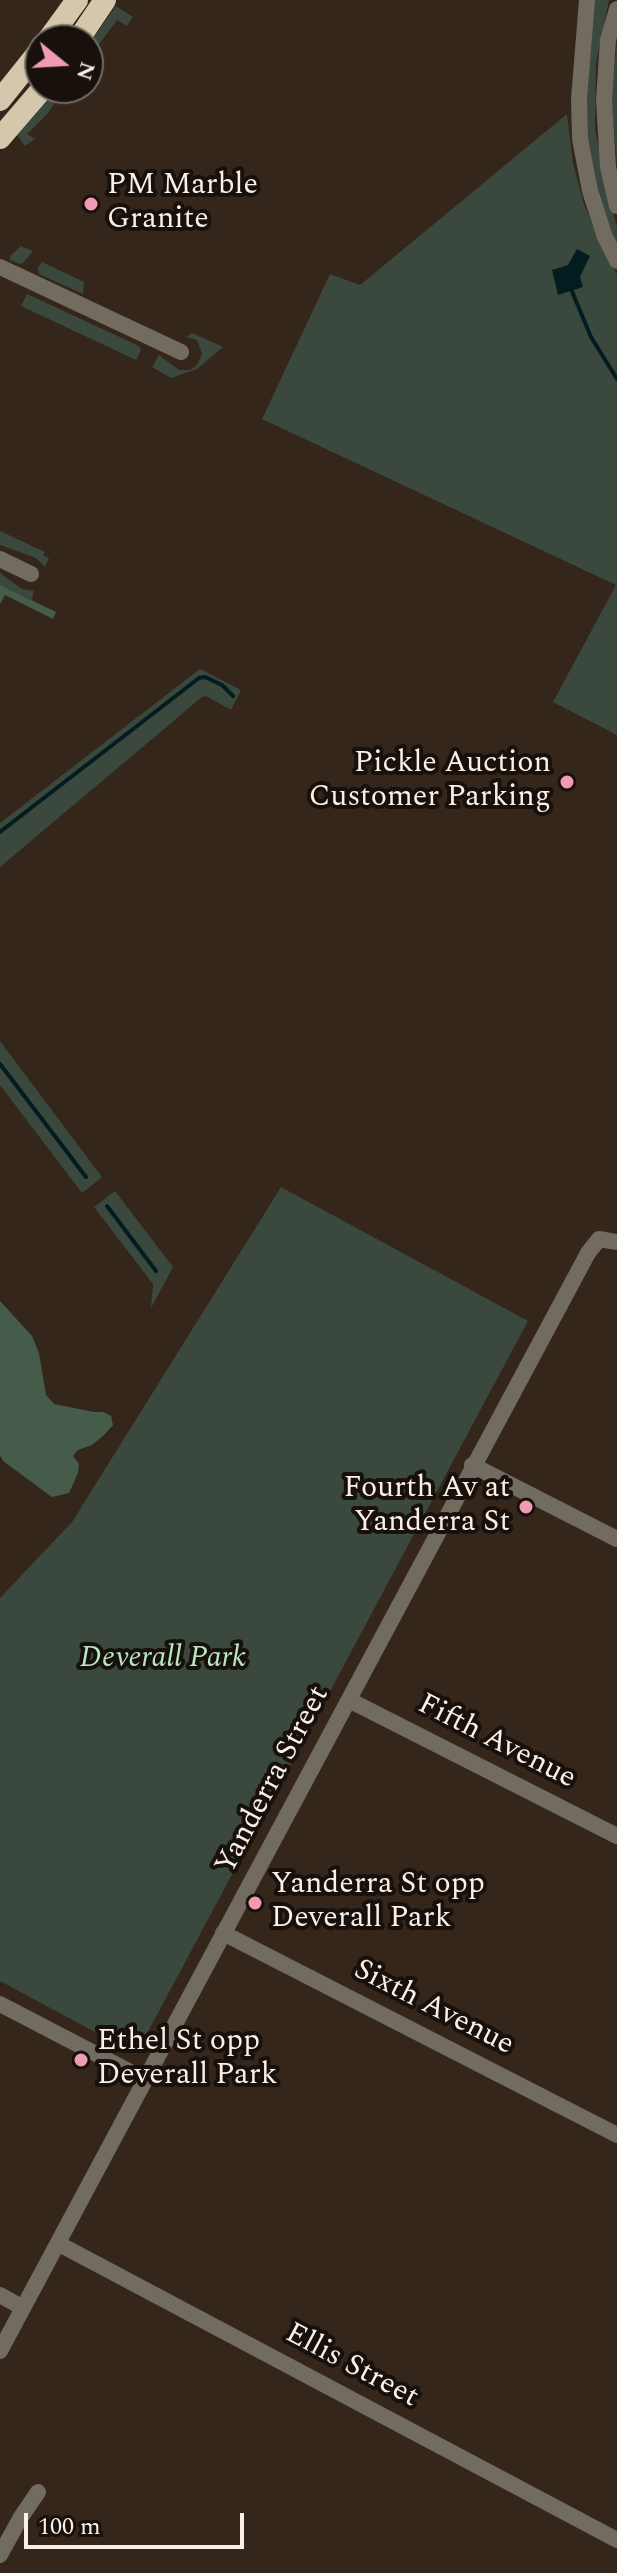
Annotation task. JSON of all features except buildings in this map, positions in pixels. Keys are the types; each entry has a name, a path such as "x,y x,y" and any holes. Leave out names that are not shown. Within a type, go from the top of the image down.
{"highway":[{"path":"60,24 77,0"},
{"path":"89,24 105,0"},
{"path":"0,100 24,70"},
{"path":"0,138 29,104"}],"street":[{"path":"587,0 579,99 580,139 590,191 605,237 617,261"},
{"path":"617,9 608,40 604,100 608,167 617,206"},
{"path":"0,267 181,352"},
{"path":"0,559 31,574"},
{"name":"Yanderra Street","path":"0,2351 593,1244 599,1239 617,1242"},
{"path":"472,1465 617,1539"},
{"name":"Fifth Avenue","path":"349,1700 617,1836"},
{"name":"Sixth Avenue","path":"223,1933 617,2135"},
{"path":"0,2004 146,2080"},
{"name":"Ellis Street","path":"59,2244 617,2540"},
{"path":"0,2295 23,2308"},
{"path":"0,2555 38,2492"}],"green space":[{"path":"593,0 609,0 596,63 595,128 617,227 617,247 591,172 584,104"},
{"path":"116,6 133,17 127,26 117,20 104,37 103,24"},
{"path":"617,43 617,164 611,97"},
{"path":"41,104 54,104 27,134 35,139 25,146 16,134"},
{"path":"567,114 573,163 583,201 602,248 617,274 617,735 553,702 616,585 262,419 330,274 360,285"},
{"path":"21,246 33,251 19,264 10,260 10,256"},
{"path":"42,262 84,282 83,294 39,274 38,267"},
{"path":"27,294 139,346 141,350 136,360 21,306"},
{"path":"192,333 223,347 197,369 171,378 152,367 159,355 179,370 190,370 197,365 202,354 197,340 186,337"},
{"path":"0,531 45,552 43,555 49,558 45,567 36,558 0,545"},
{"path":"0,573 22,589 34,591 32,600 0,585"},
{"path":"0,585 56,612 53,619 5,595 0,604"},
{"path":"200,669 241,690 231,710 206,696 202,697 0,867 0,823"},
{"path":"0,1041 102,1177 82,1193 0,1085"},
{"name":"Deverall Park","path":"281,1187 528,1321 136,2054 0,1981 0,1598 72,1522"},
{"path":"115,1191 173,1267 151,1308 153,1284 94,1207"},
{"path":"0,1301 32,1336 39,1353 46,1395 54,1404 104,1412 111,1416 113,1425 104,1435 73,1456 79,1464 69,1493 52,1497 3,1461 0,1455"}],"water":[{"path":"577,249 590,256 580,277 583,287 558,295 552,270 568,265"}],"waterway":[{"path":"571,289 591,337 617,379"},
{"path":"0,832 199,678 205,677 222,685 233,696"},
{"path":"0,1064 86,1177"},
{"path":"107,1206 156,1271"}],"place":[{"name":"PM Marble Granite","path":"91,204"},
{"name":"Pickle Auction Customer Parking","path":"567,782"},
{"name":"Fourth Av at Yanderra St","path":"526,1507"},
{"name":"Yanderra St opp Deverall Park","path":"255,1903"},
{"name":"Ethel St opp Deverall Park","path":"81,2060"}]}
